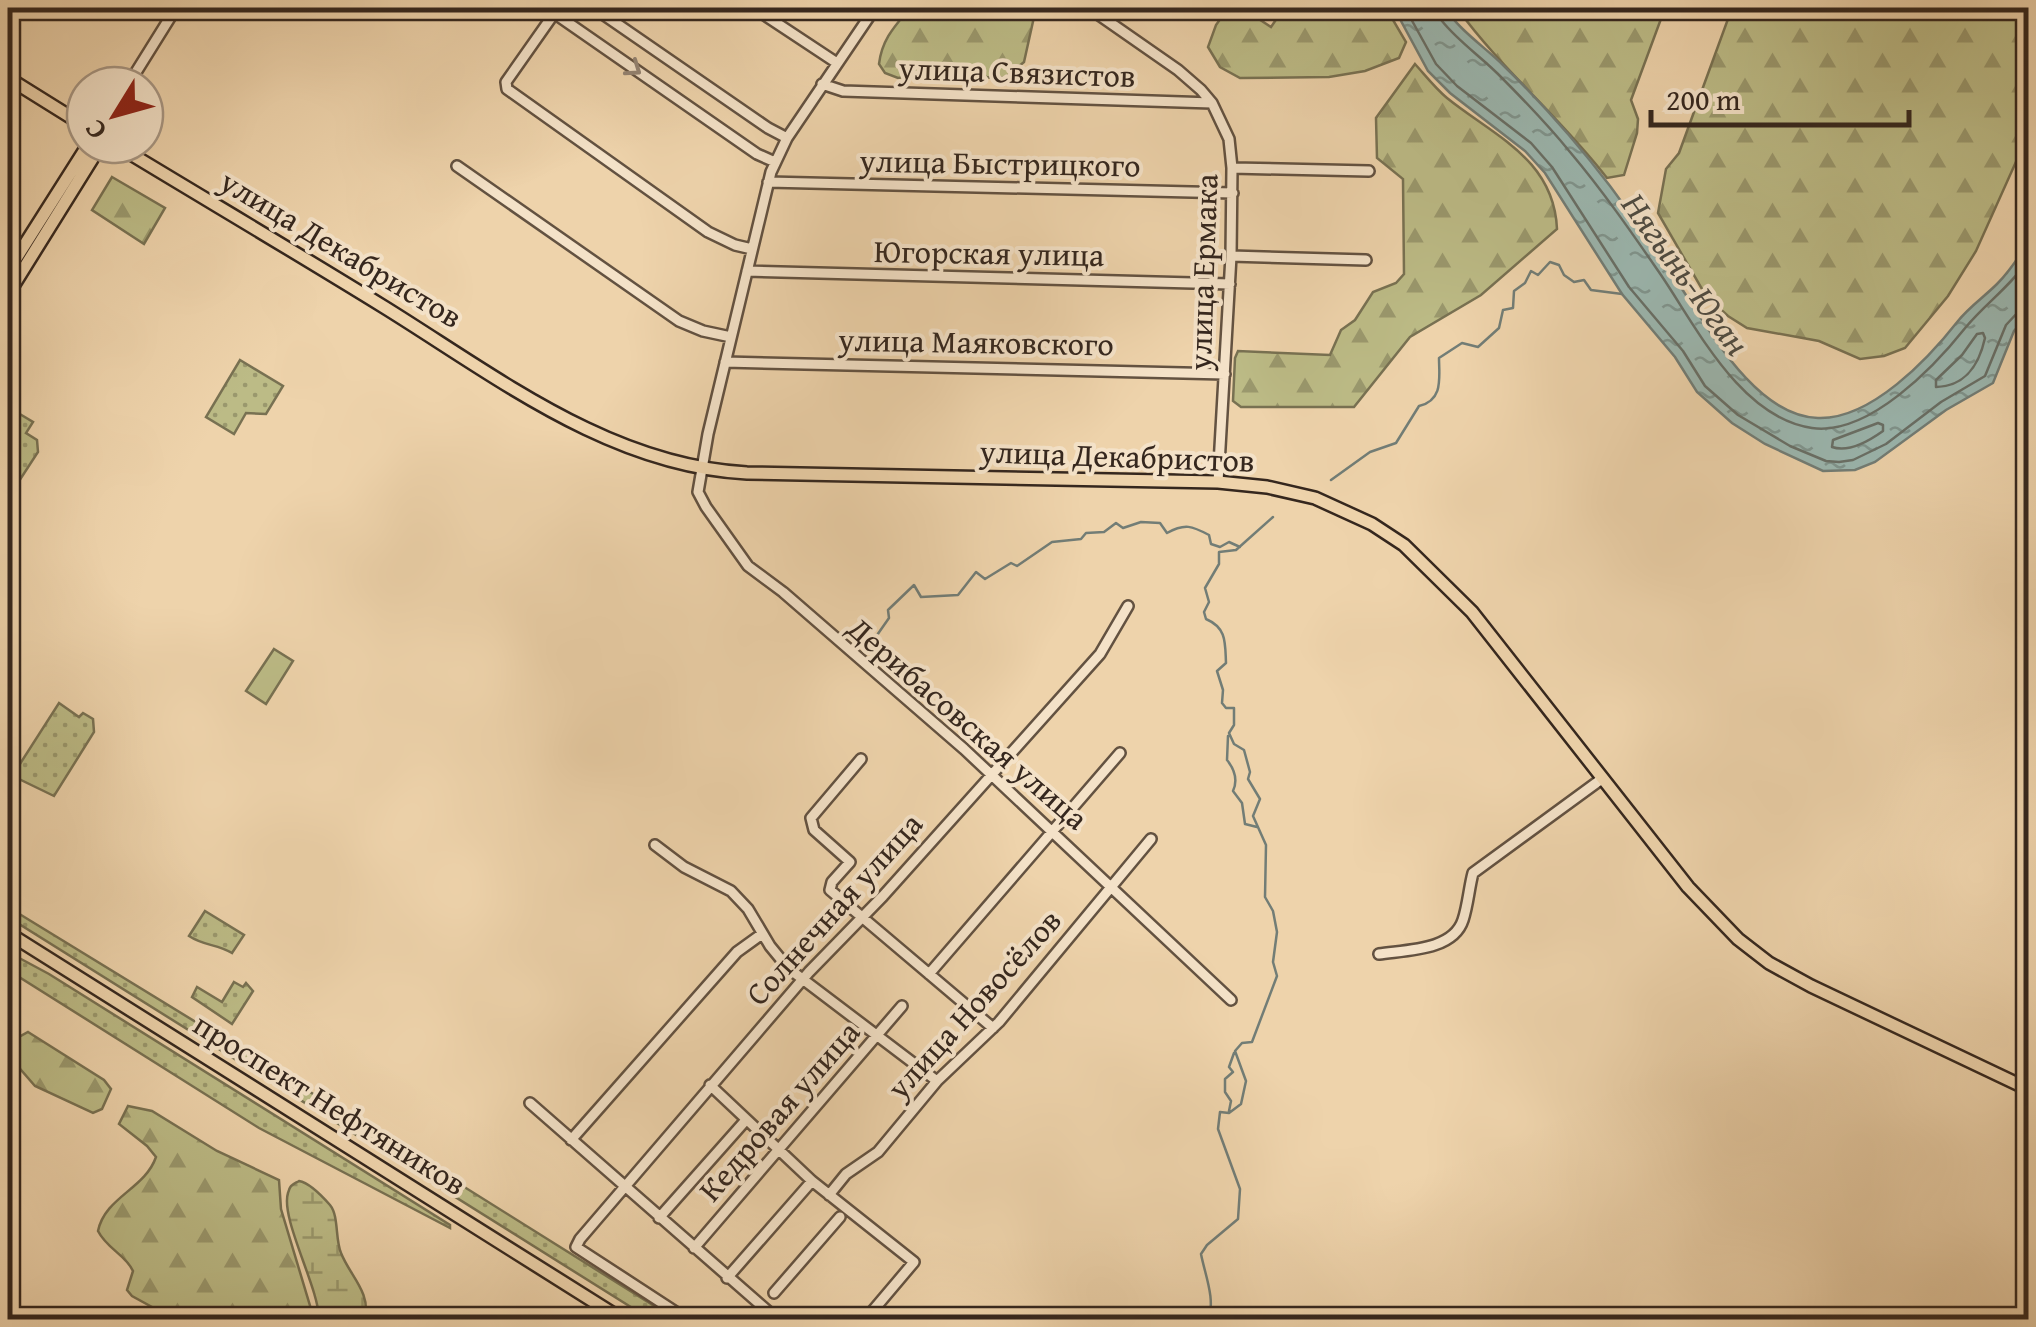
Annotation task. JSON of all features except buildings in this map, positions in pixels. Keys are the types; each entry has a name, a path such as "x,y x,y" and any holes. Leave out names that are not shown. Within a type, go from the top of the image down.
{"main road":[{"path":"8,78 65,114"},
{"path":"8,271 79,165"},
{"path":"8,294 88,165"},
{"name":"улица Декабристов","path":"149,165 594,434 644,454 700,469 1008,480 1218,482 1267,487 1315,498 1372,524 1404,546 1472,612 1706,908 1738,939 1769,963 1811,986 2028,1089"},
{"name":"проспект Нефтяников","path":"8,933 623,1320"}],"street":[{"path":"140,65 176,8"},
{"path":"594,8 787,138"},
{"path":"754,8 837,63"},
{"path":"700,469 775,162 822,84 875,8"},
{"name":"улица Ермака","path":"1089,8 1178,70 1212,103 1228,139 1232,168 1231,256 1218,482"},
{"path":"752,248 734,245 708,232 507,90 506,82 556,10 757,154 775,162"},
{"name":"улица Связистов","path":"822,84 842,91 1212,103"},
{"path":"457,166 679,320 731,337"},
{"path":"1232,168 1369,172"},
{"name":"улица Быстрицкого","path":"768,182 1232,193"},
{"path":"1231,256 1366,260"},
{"name":"Югорская улица","path":"747,272 1230,284"},
{"name":"улица Маяковского","path":"725,362 1226,374"},
{"name":"Дерибасовская улица","path":"700,469 698,492 748,566 784,592 990,774 1232,1000"},
{"name":"Солнечная улица","path":"688,1320 576,1246 622,1186 802,980 1100,654 1128,606"},
{"path":"929,974 1120,753"},
{"path":"862,759 811,821 814,830 850,862 832,882 830,890 993,1028"},
{"path":"1378,954 1440,943 1453,936 1462,923 1473,872 1603,778"},
{"name":"улица Новосёлов","path":"829,1195 846,1174 878,1152 937,1080 993,1028 1150,839"},
{"path":"655,845 684,867 731,891 748,909 778,956 802,980 937,1080"},
{"path":"571,1140 737,952 762,934"},
{"name":"Кедровая улица","path":"694,1248 902,1006"},
{"path":"710,1085 812,1181 914,1262 865,1320"},
{"path":"530,1103 778,1320"},
{"path":"658,1218 746,1120"},
{"path":"727,1278 812,1181"},
{"path":"774,1292 840,1217"}],"green space":[{"path":"910,8 1036,8 1024,62 1006,77 996,79 953,70 898,78 885,73 879,64 883,47"},
{"path":"1228,8 1242,8 1271,27 1284,8 1386,8 1406,42 1399,58 1365,71 1329,77 1240,78 1220,67 1208,47"},
{"path":"1457,8 1665,8 1631,100 1638,119 1637,133 1624,175 1607,178"},
{"path":"1732,8 2028,8 2028,135 1976,251 1948,296 1905,348 1860,359 1819,341 1747,328 1706,296 1658,213 1666,169 1679,153"},
{"path":"1415,64 1447,98 1502,138 1533,167 1545,184 1557,229 1481,295 1410,337 1354,407 1241,407 1233,401 1238,351 1330,355 1341,330 1355,320 1373,292 1396,283 1404,274 1403,179 1377,158 1376,118"},
{"path":"112,177 165,208 144,244 92,210"},
{"path":"240,360 283,386 266,414 246,413 234,434 206,417"},
{"path":"8,407 33,422 26,433 37,440 38,452 8,498"},
{"path":"274,649 293,661 266,704 246,691"},
{"path":"59,703 79,717 83,713 93,719 94,732 54,796 17,778 18,767"},
{"path":"8,907 675,1319 650,1319 8,917"},
{"path":"205,911 244,935 232,953 189,936"},
{"path":"8,952 49,974 450,1228 259,1128 8,970"},
{"path":"234,982 243,987 246,983 253,991 232,1024 192,997 197,987 222,1002"},
{"path":"28,1032 104,1080 111,1089 102,1109 93,1113 35,1086 9,1056 19,1037"},
{"path":"128,1106 152,1111 217,1151 279,1180 281,1209 314,1319 174,1319 132,1296 127,1290 133,1271 98,1231 108,1210 143,1177 156,1157 119,1124"},
{"path":"299,1181 308,1184 333,1210 341,1253 365,1301 365,1319 319,1319 289,1219 288,1193"}],"water":[{"path":"1394,8 1445,8 1518,80 1610,186 1735,365 1773,402 1795,413 1818,418 1838,416 1878,398 1931,352 2001,279 2028,242 2028,315 2014,331 1993,383 1946,410 1875,462 1855,470 1823,471 1765,444 1732,423 1697,392 1675,357 1622,294 1545,173 1525,151 1428,71"}],"waterway":[{"path":"1331,480 1370,452 1396,443 1419,406 1433,399 1439,380 1439,358 1462,343 1478,347 1499,328 1503,310 1513,308 1514,291 1525,283 1531,271 1538,275 1550,262 1559,265 1574,282 1584,280 1591,290 1622,294"},
{"path":"1208,1320 1210,1296 1201,1254 1238,1219 1240,1189 1218,1129 1220,1112 1229,1113 1241,1104 1246,1081 1235,1051 1242,1043 1252,1042 1277,976 1273,962 1277,932 1273,911 1265,897 1266,845 1253,816 1260,799 1248,779 1244,750 1234,744 1229,733 1234,725 1234,708 1226,708 1222,703 1217,671 1226,663 1225,643 1218,627 1206,619 1204,612 1209,602 1205,588 1219,564 1219,552 1236,550 1273,517"},
{"path":"875,638 889,618 888,610 914,585 921,597 958,595 976,572 985,579 1011,563 1017,566 1052,542 1081,539 1086,533 1104,532 1116,523 1123,528 1141,522 1160,523 1167,533 1188,527 1209,535 1211,544 1220,547 1229,542 1240,547"},
{"path":"1228,736 1227,760 1234,771 1233,791 1242,803 1245,824 1257,827"},
{"path":"1229,1111 1231,1101 1225,1092 1225,1079 1233,1072 1229,1067 1234,1053"}],"water label":[{"name":"Нягынь-Юган","path":"1686,274"}]}
